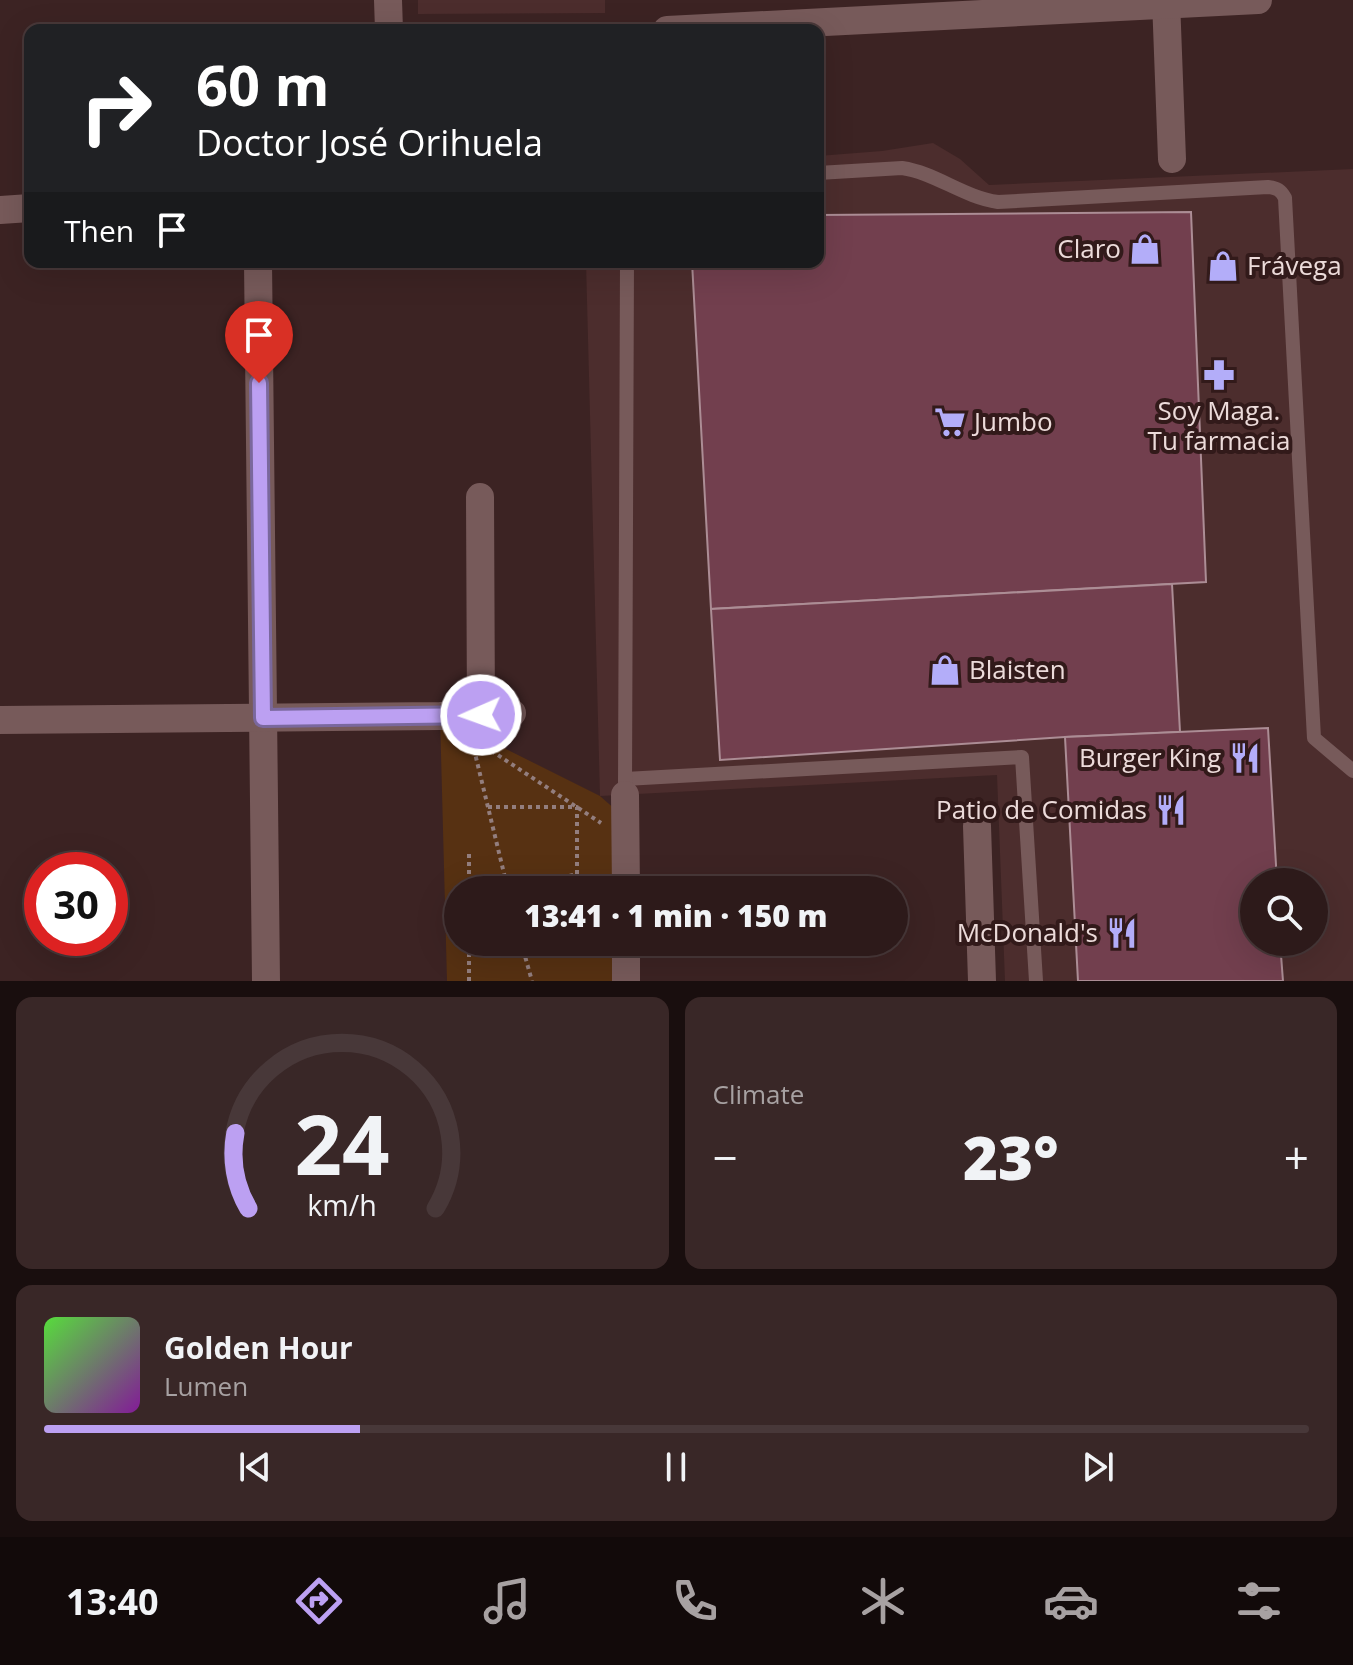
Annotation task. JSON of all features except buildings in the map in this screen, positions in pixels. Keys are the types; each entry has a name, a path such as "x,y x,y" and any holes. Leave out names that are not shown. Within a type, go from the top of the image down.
{"street":[{"path":"388,0 389,24"},
{"path":"720,24 772,18 1258,0"},
{"path":"1166,3 1172,159"},
{"path":"0,210 24,208"},
{"path":"258,268 266,981"},
{"path":"480,497 481,715"},
{"path":"0,720 512,713"},
{"path":"625,787 626,876"},
{"path":"977,826 982,981"},
{"path":"626,956 626,981"}],"lane":[{"path":"824,173 915,170 974,196 998,202 1268,187 1283,192 1314,738 1353,771"},
{"path":"627,268 625,787 1022,757 1036,981"}],"path":[{"path":"505,876 472,737 601,822 601,836"},
{"path":"488,807 577,807"},
{"path":"569,876 577,874 577,807"},
{"path":"469,852 469,876"},
{"path":"469,956 469,981"},
{"path":"525,956 532,981"}],"shaded area":[{"path":"418,0 605,0 605,13 418,14"},
{"path":"933,143 960,159 989,185 1353,169 1353,981 1005,981 997,775 600,796 586,268 824,268 824,156"},
{"path":"440,716 600,796 626,819 626,876 444,876"},
{"path":"446,956 626,956 626,981 447,981"}],"place":[{"name":"Claro","path":"1145,249"},
{"name":"Frávega","path":"1223,266"},
{"name":"Soy Maga. Tu farmacia","path":"1219,375"},
{"name":"Jumbo","path":"950,422"},
{"name":"Blaisten","path":"945,670"},
{"name":"Burger King","path":"1245,758"},
{"name":"Patio de Comidas","path":"1171,810"},
{"name":"McDonald's","path":"1122,933"}],"route":[{"path":"259,383 263,718 481,715"}]}
